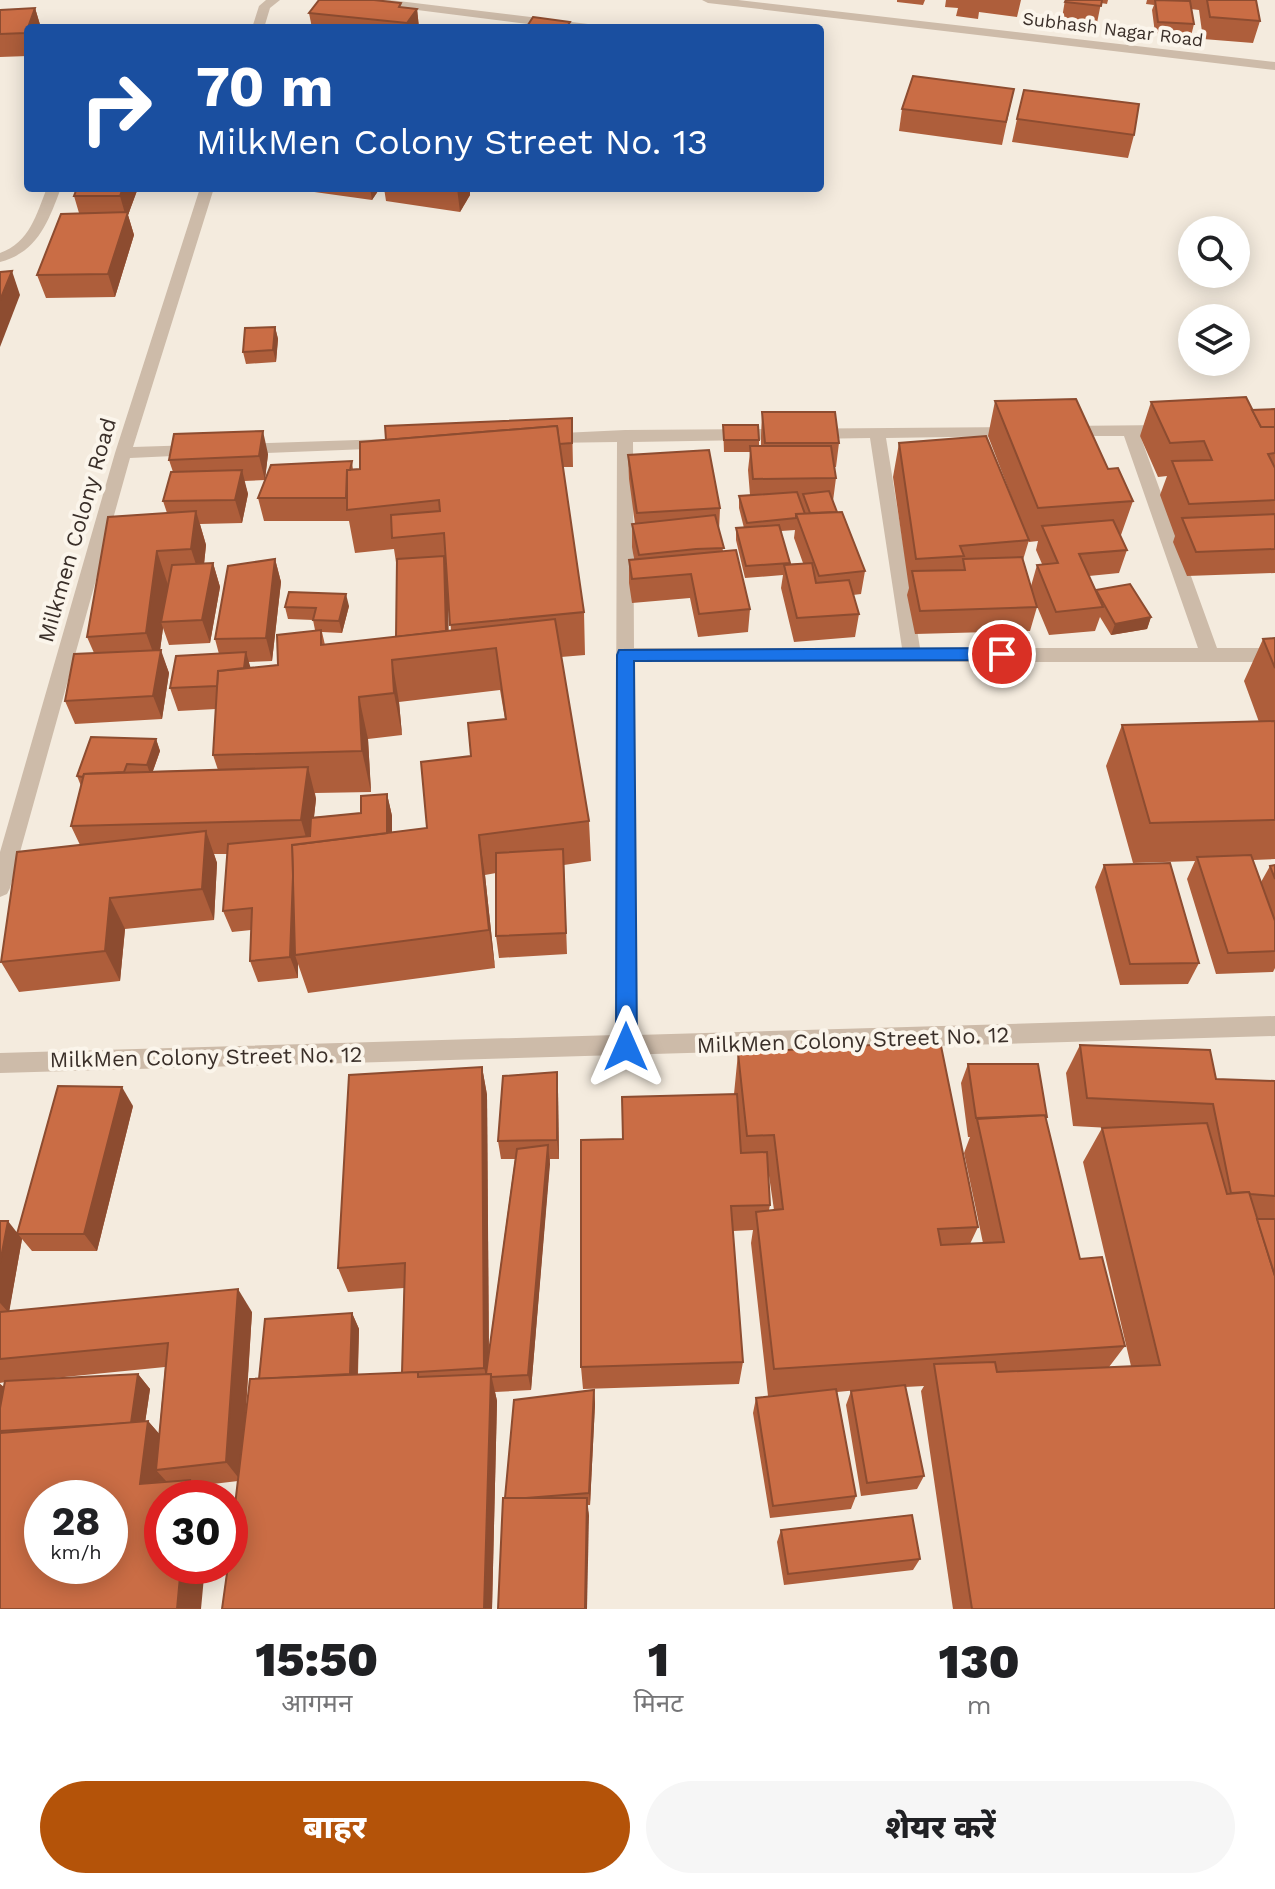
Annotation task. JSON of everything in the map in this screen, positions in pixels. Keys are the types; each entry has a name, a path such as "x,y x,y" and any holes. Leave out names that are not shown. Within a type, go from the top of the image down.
{"street":[{"path":"259,24 265,6 274,0"},
{"path":"362,0 556,24"},
{"name":"Subhash Nagar Road","path":"708,0 1275,66"},
{"path":"0,258 19,253 31,243 52,192"},
{"name":"Milkmen Colony Road","path":"0,888 123,453 206,192"},
{"path":"531,439 625,435 1188,429"},
{"path":"1130,430 1210,655"},
{"path":"877,433 912,653"},
{"path":"625,435 626,1047"},
{"path":"123,453 405,443"},
{"path":"625,655 1275,655"},
{"name":"MilkMen Colony Street No. 12","path":"0,1063 1275,1026"}],"building":[{"path":"319,0 374,0 401,3 399,7 417,9 407,23 309,13"},
{"path":"1066,0 1102,0 1101,6"},
{"path":"1155,0 1190,1 1194,24 1158,22"},
{"path":"1207,0 1256,0 1260,21 1210,17"},
{"path":"35,8 29,24 24,24 24,33 0,34 0,10"},
{"path":"533,17 570,22 569,24 529,24"},
{"path":"913,76 1014,89 1006,122 902,109"},
{"path":"1024,90 1139,104 1134,135 1017,119"},
{"path":"76,192 122,192 120,196 74,196"},
{"path":"128,212 108,274 37,275 61,214"},
{"path":"12,271 0,300 0,272"},
{"path":"275,327 273,350 243,352 245,328"},
{"path":"1246,397 1261,427 1275,427 1275,453 1268,454 1275,468 1275,500 1189,504 1172,461 1212,460 1204,441 1170,443 1151,402"},
{"path":"1076,399 1108,469 1118,468 1133,501 1038,508 995,401"},
{"path":"1275,409 1275,427 1261,427 1252,410"},
{"path":"762,412 835,412 839,443 765,443"},
{"path":"572,418 572,443 559,444 557,426 386,440 385,426"},
{"path":"723,425 758,425 759,440 724,440"},
{"path":"557,426 584,612 450,625 444,533 392,538 391,515 440,511 439,500 347,510 347,470 360,469 360,442"},
{"path":"263,431 259,456 169,460 174,434"},
{"path":"986,436 1029,540 960,546 964,556 916,559 899,443"},
{"path":"750,446 831,446 836,478 753,479"},
{"path":"709,450 720,508 637,513 628,455"},
{"path":"352,461 350,470 347,470 346,498 258,498 271,465"},
{"path":"242,470 235,500 163,501 171,472"},
{"path":"829,491 837,512 810,513 803,494"},
{"path":"797,492 805,514 796,514 796,518 747,523 739,496"},
{"path":"196,511 191,549 157,551 146,633 87,637 108,517"},
{"path":"842,512 865,571 819,576 796,514"},
{"path":"1275,514 1275,549 1196,552 1182,518"},
{"path":"715,515 724,548 639,555 632,524"},
{"path":"1113,520 1127,550 1079,554 1103,607 1056,612 1037,565 1058,563 1042,526"},
{"path":"779,525 790,563 746,566 736,528"},
{"path":"736,550 750,609 699,614 691,574 632,579 629,560"},
{"path":"444,556 446,631 396,637 397,559"},
{"path":"1022,557 1037,607 920,611 912,571 965,570 963,559"},
{"path":"275,559 266,638 215,639 228,566"},
{"path":"213,563 202,620 161,622 172,565"},
{"path":"812,563 816,583 849,580 859,614 797,618 784,565"},
{"path":"1130,584 1151,617 1115,624 1096,590"},
{"path":"289,592 346,594 339,621 313,620 316,608 285,607"},
{"path":"555,619 589,821 479,835 489,930 295,955 292,845 427,828 421,762 471,756 468,723 506,719 496,648 392,660 394,693 359,697 362,751 213,755 218,671 278,665 277,635 321,630 321,645"},
{"path":"1275,638 1275,668 1263,639"},
{"path":"161,650 153,696 65,701 74,654"},
{"path":"246,652 244,668 218,671 217,686 170,688 176,656"},
{"path":"1275,721 1275,820 1150,823 1122,725"},
{"path":"91,737 156,739 147,765 127,764 124,772 77,776"},
{"path":"308,767 301,820 71,826 84,774"},
{"path":"387,794 387,833 292,845 290,957 250,961 252,908 223,911 228,844 310,836 311,818 361,813 361,796"},
{"path":"206,831 202,889 110,898 105,951 1,962 17,852"},
{"path":"563,849 566,933 496,936 496,853"},
{"path":"1251,855 1275,921 1275,951 1228,953 1197,857"},
{"path":"1170,863 1199,963 1130,964 1104,865"},
{"path":"940,1041 978,1227 938,1229 941,1245 1004,1242 977,1119 1045,1115 1080,1259 1102,1257 1125,1346 774,1369 756,1212 783,1209 774,1135 747,1136 738,1053"},
{"path":"1080,1045 1210,1050 1216,1079 1275,1081 1275,1196 1231,1193 1213,1104 1087,1098"},
{"path":"968,1064 1038,1064 1047,1117 976,1118"},
{"path":"482,1067 484,1368 402,1373 405,1263 338,1268 349,1075"},
{"path":"557,1072 557,1140 498,1141 503,1076"},
{"path":"58,1086 122,1087 84,1234 17,1234"},
{"path":"737,1094 741,1153 767,1152 770,1205 731,1206 743,1362 581,1367 581,1140 623,1139 622,1097"},
{"path":"1207,1123 1227,1194 1249,1192 1275,1276 1275,1609 972,1609 934,1364 995,1362 997,1372 1160,1365 1102,1128"},
{"path":"548,1145 528,1375 491,1377 491,1374 486,1374 517,1149"},
{"path":"1257,1219 1275,1219 1275,1276"},
{"path":"0,1221 8,1221 0,1263"},
{"path":"238,1289 226,1462 156,1470 168,1343 0,1359 0,1312"},
{"path":"352,1313 350,1374 259,1379 265,1319"},
{"path":"418,1372 418,1377 491,1374 484,1609 222,1609 225,1584 248,1584 248,1480 238,1480 250,1379"},
{"path":"138,1374 131,1423 0,1431 5,1381"},
{"path":"905,1385 924,1476 867,1483 851,1391"},
{"path":"836,1389 856,1496 773,1506 756,1398"},
{"path":"594,1390 589,1493 505,1498 514,1400"},
{"path":"148,1421 140,1484 144,1484 144,1584 179,1584 177,1609 0,1609 0,1433"},
{"path":"503,1498 587,1498 585,1609 498,1609"},
{"path":"912,1515 920,1559 788,1574 781,1530"}],"route":[{"path":"626,1047 625,655 1002,654"}]}
